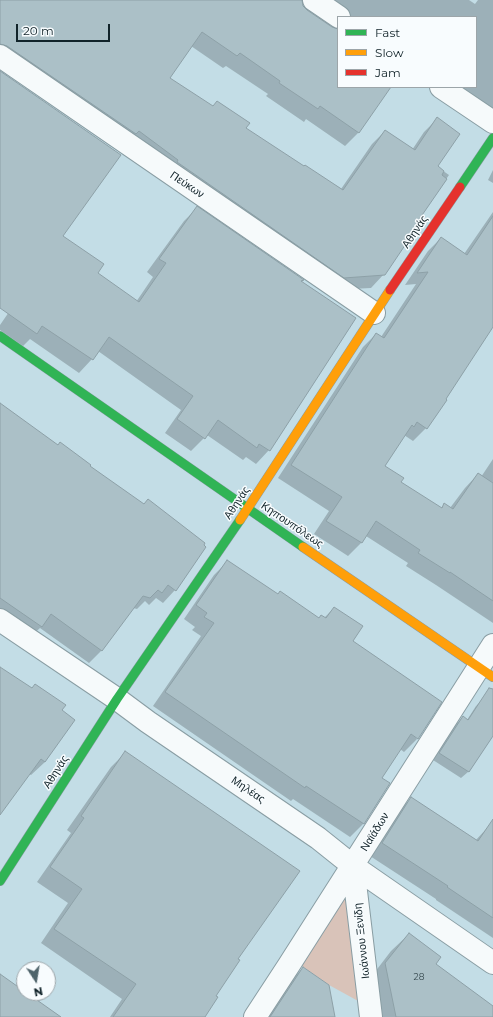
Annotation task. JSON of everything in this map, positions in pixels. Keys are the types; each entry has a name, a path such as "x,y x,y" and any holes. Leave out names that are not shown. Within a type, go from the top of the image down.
{"street":[{"path":"314,0 338,16"},
{"name":"Πεύκων","path":"0,56 374,314"},
{"path":"442,88 493,122"},
{"name":"Αθηνάς","path":"0,881 117,700 247,509 374,314 493,138"},
{"name":"Κηπουπόλεως","path":"0,336 247,509 486,672"},
{"name":"Μηλέας","path":"0,620 318,838 353,866 493,963"},
{"name":"Ναϊάδων","path":"255,1017 353,866 486,672 493,646"},
{"name":"Ιωάννου Ξενίδη","path":"353,866 371,1017"}],"shaded area":[{"path":"353,866 369,1007 329,985 299,964"}],"building":[{"path":"0,0 302,0 303,6 307,10 332,27 337,29 337,88 390,88 359,133 320,106 318,109 279,83 280,81 240,53 237,56 202,32 170,78 213,106 217,101 250,123 246,128 343,190 385,130 415,150 437,117 460,134 438,166 444,171 442,175 447,179 418,221 420,223 385,275 344,278 177,162 178,160 139,131 136,134 7,46 0,44"},
{"path":"0,71 121,155 63,236 104,264 98,273 139,302 166,263 159,259 197,206 304,280 301,281 356,318 270,451 259,444 257,448 218,420 205,439 177,419 193,396 109,337 93,360 42,326 37,334 0,308"},
{"path":"493,216 493,327 427,429 417,422 414,427 412,425 385,466 404,478 401,482 442,508 444,503 453,509 478,473 493,483 493,601 450,572 418,553 420,550 376,521 362,543 326,521 342,497 291,465 376,333 384,338 428,272 417,273 441,237 467,255"},
{"path":"0,403 58,445 60,442 91,465 90,466 144,504 148,499 205,543 204,545 206,547 176,591 168,585 162,593 158,590 150,598 143,596 102,651 51,614 42,627 0,598"},
{"path":"227,560 278,594 280,591 319,618 321,615 326,618 334,607 363,626 353,641 442,702 418,739 411,734 382,778 390,783 364,824 306,786 305,788 165,692 214,623 204,617 207,613 196,605"},
{"path":"0,667 32,688 35,684 66,705 62,710 75,720 45,762 41,759 0,815"},
{"path":"489,688 493,689 493,736 469,772 439,753 463,716 468,720"},
{"path":"125,751 300,871 238,959 240,960 216,996 218,997 205,1017 113,1017 136,984 54,929 82,889 50,867 84,818 81,816"},
{"path":"411,797 478,841 493,819 493,918 447,887 448,886 382,843"},
{"path":"409,933 441,957 436,964 493,1006 493,1017 396,1017 385,963"},
{"path":"303,967 329,985 335,1017 270,1017"},
{"path":"0,974 16,985 16,1001 38,1001 61,1017 0,1017"}],"traffic: fast":[{"path":"460,187 493,138"},
{"path":"0,336 303,547"},
{"path":"0,881 117,699 240,520"}],"traffic: slow":[{"path":"240,520 390,290"},
{"path":"303,547 493,677"}],"traffic: jam":[{"path":"390,290 460,187"}]}
